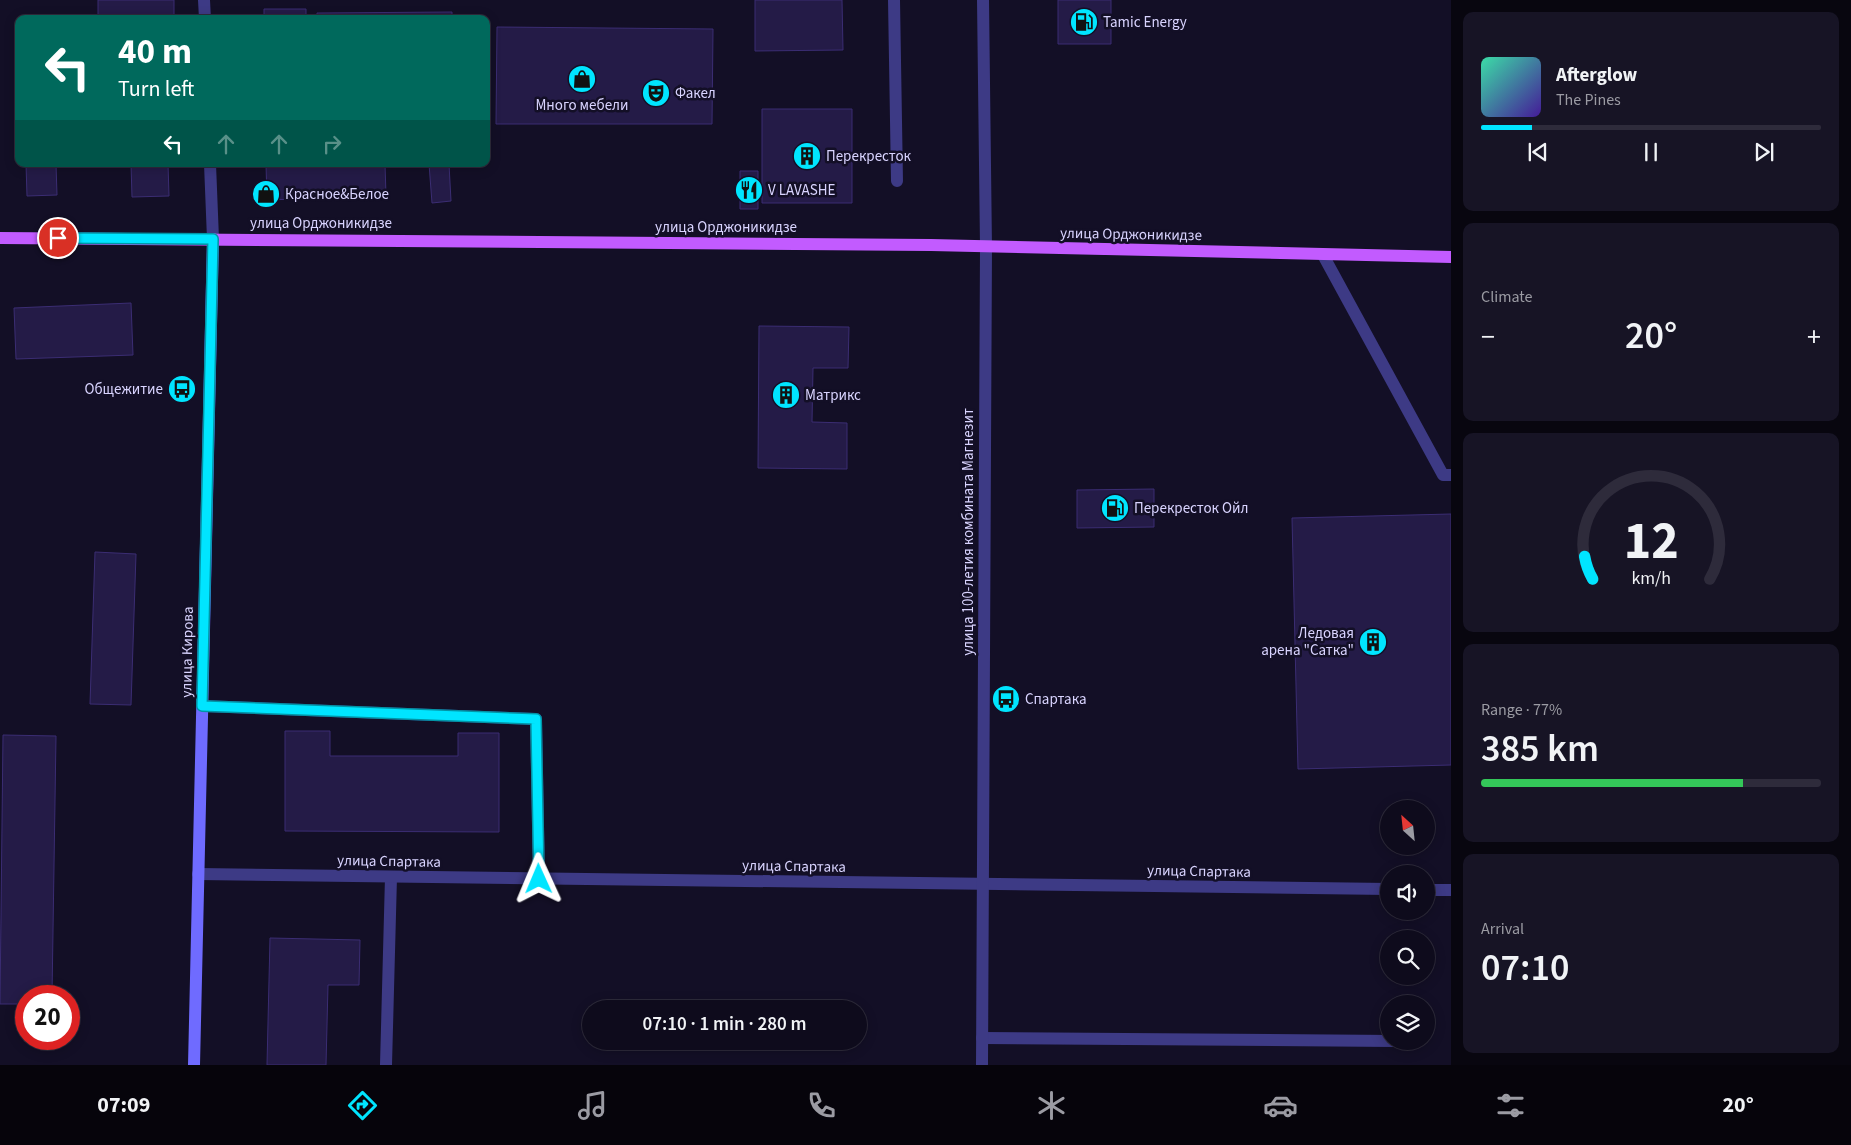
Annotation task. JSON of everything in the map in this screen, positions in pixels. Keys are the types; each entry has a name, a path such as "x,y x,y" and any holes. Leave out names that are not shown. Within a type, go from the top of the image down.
{"main road":[{"name":"улица Орджоникидзе","path":"0,238 912,245 1451,257"},
{"name":"улица Кирова","path":"194,1065 213,239"}],"street":[{"path":"204,0 205,15"},
{"path":"894,0 897,181"},
{"name":"улица 100-летия комбината Магнезит","path":"982,1065 986,248 983,0"},
{"path":"210,167 213,239"},
{"path":"1323,255 1443,475 1451,475"},
{"path":"202,706 536,719 539,879"},
{"name":"улица Спартака","path":"198,874 1380,889"},
{"path":"386,1065 391,877"},
{"path":"1435,890 1451,890"},
{"path":"982,1038 1380,1041"}],"building":[{"path":"98,0 174,0 174,15 98,15"},
{"path":"755,0 842,0 843,50 755,51"},
{"name":"Tamic Energy","path":"1058,0 1111,0 1111,44 1058,44"},
{"path":"264,9 306,9 306,15 264,15"},
{"path":"452,12 452,15 317,15 317,13"},
{"path":"497,27 713,29 712,124 496,124"},
{"name":"Перекресток","path":"762,109 852,109 852,203 762,203"},
{"path":"26,167 56,167 57,195 27,196"},
{"path":"131,167 168,167 169,196 132,197"},
{"path":"266,167 385,167 386,196 267,200"},
{"path":"429,167 449,167 451,201 432,203"},
{"name":"V LAVASHE","path":"740,171 758,171 758,209 740,209"},
{"path":"131,303 133,355 16,359 14,308"},
{"name":"Матрикс","path":"759,326 849,327 848,368 813,368 812,422 847,423 847,469 758,468"},
{"name":"Перекресток Ойл","path":"1154,489 1154,527 1077,528 1077,490"},
{"name":"Ледовая арена \"Сатка\"","path":"1451,514 1451,765 1298,769 1292,518"},
{"path":"95,552 136,554 131,705 90,704"},
{"path":"285,731 330,731 330,756 458,756 458,733 499,733 499,832 285,831"},
{"path":"3,735 56,736 52,985 15,985 15,1004 0,1004"},
{"path":"270,938 360,940 359,985 328,985 326,1065 267,1065"}],"place":[{"name":"Tamic Energy","path":"1084,22"},
{"name":"Много мебели","path":"582,79"},
{"name":"Факел","path":"656,93"},
{"name":"Перекресток","path":"807,156"},
{"name":"V LAVASHE","path":"749,190"},
{"name":"Красное&Белое","path":"266,194"},
{"name":"Общежитие","path":"182,389"},
{"name":"Матрикс","path":"786,395"},
{"name":"Перекресток Ойл","path":"1115,508"},
{"name":"Ледовая арена \"Сатка\"","path":"1373,642"},
{"name":"Спартака","path":"1006,699"}],"route":[{"path":"58,238 213,239 202,706 536,719 539,879"}]}
